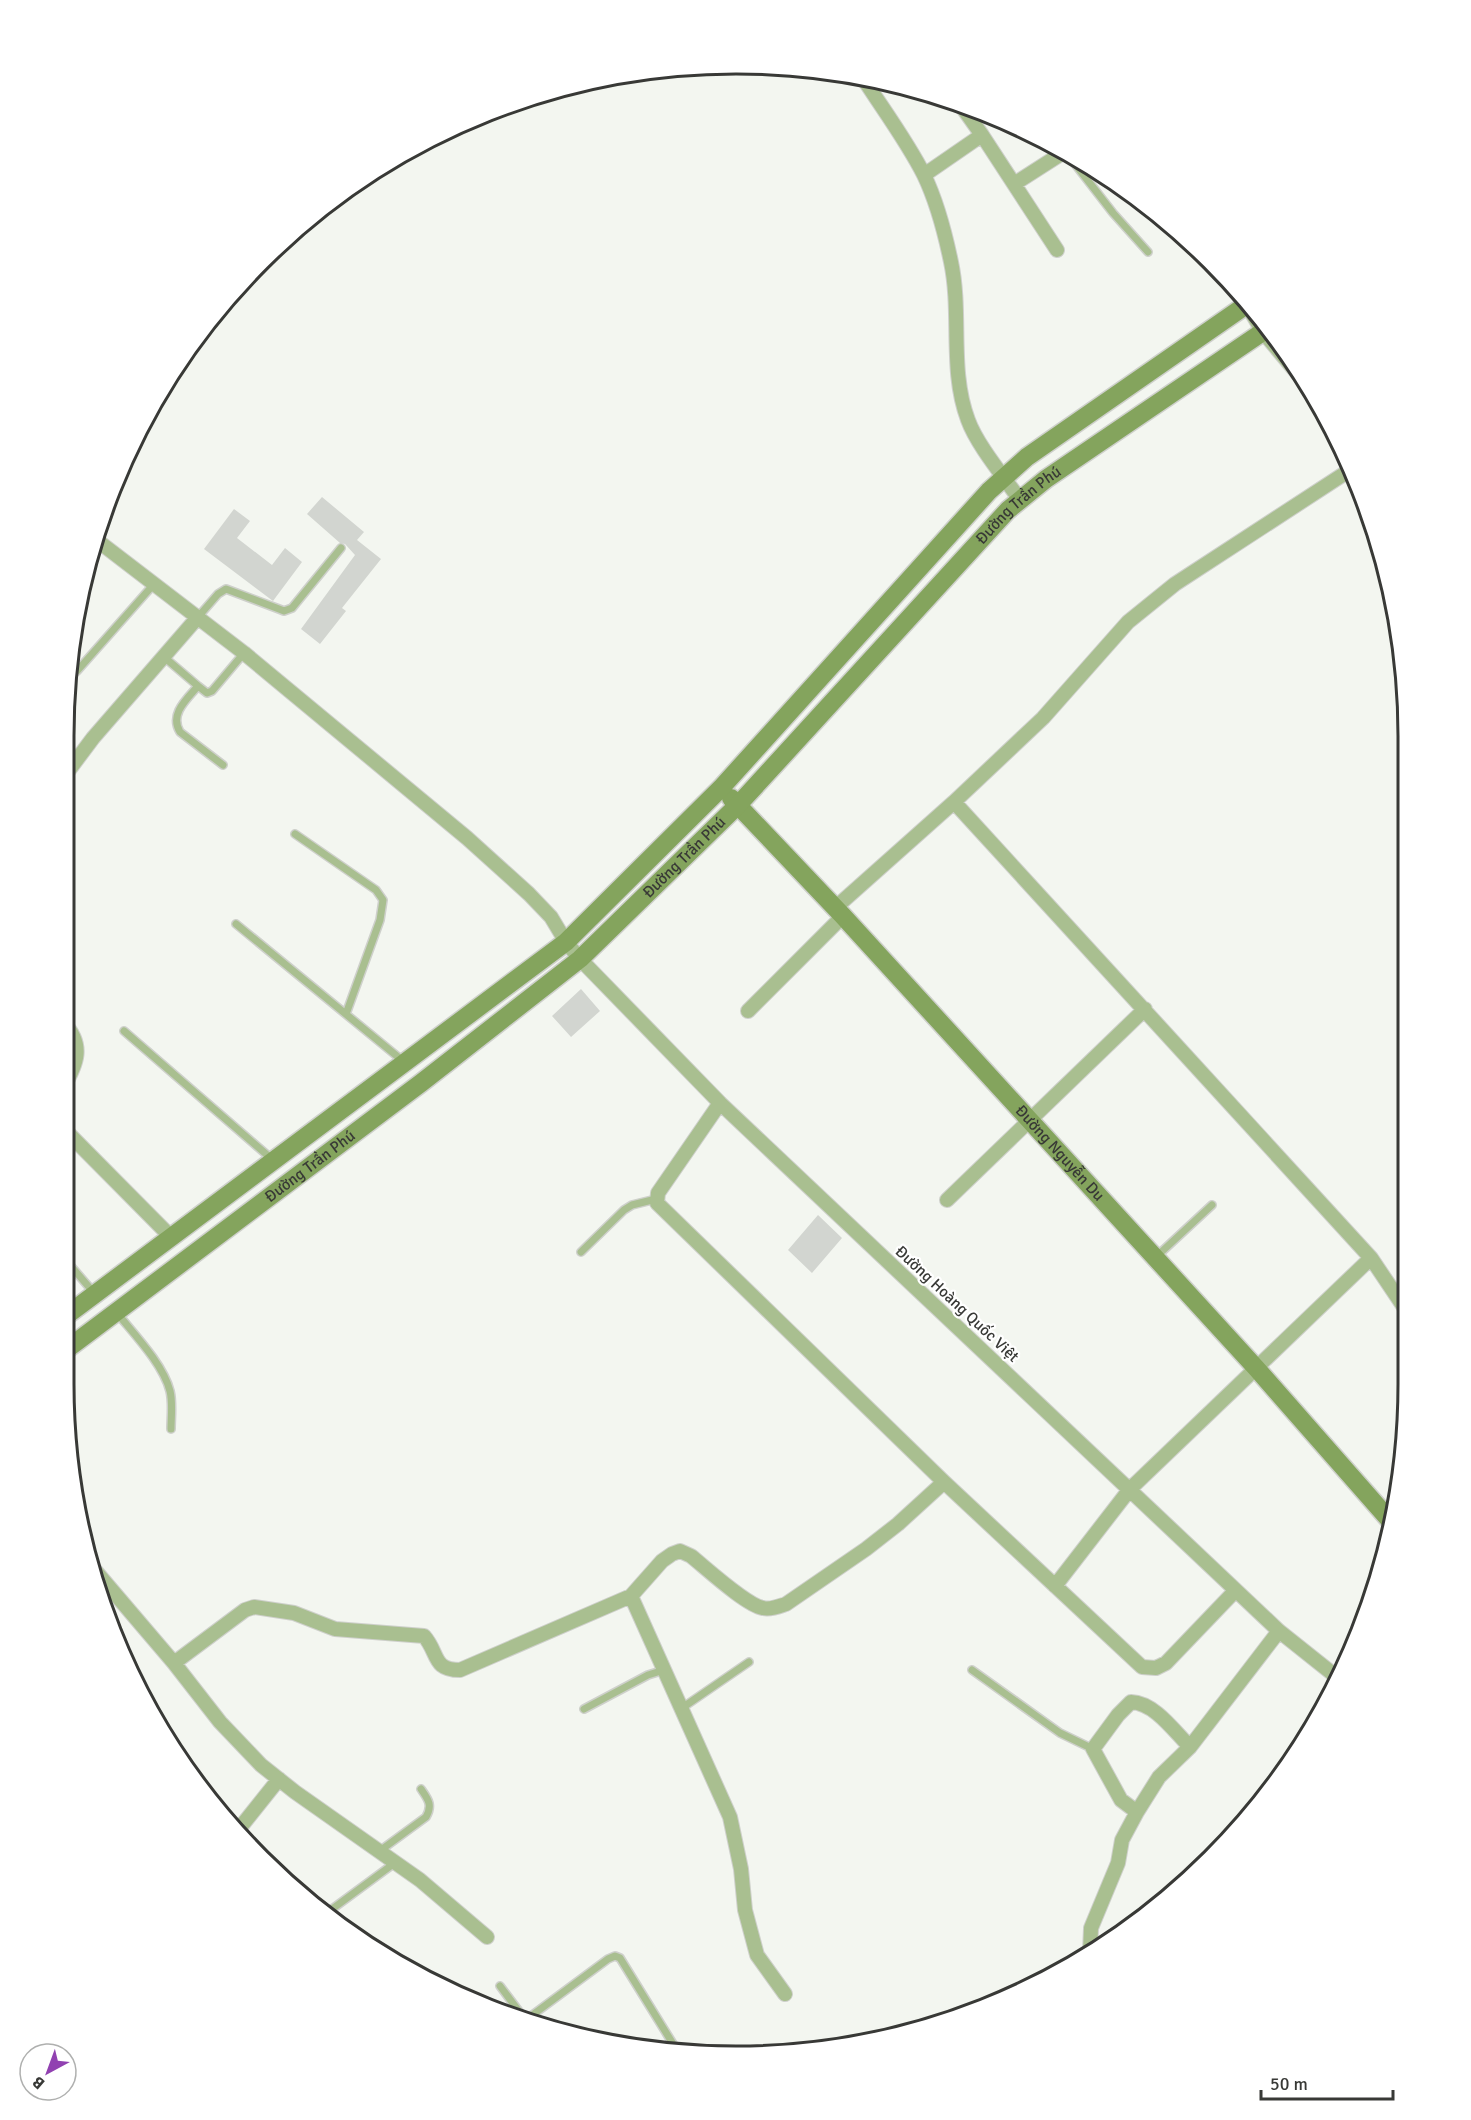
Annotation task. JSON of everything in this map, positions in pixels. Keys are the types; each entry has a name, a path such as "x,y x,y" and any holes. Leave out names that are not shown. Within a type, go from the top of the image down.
{"main road":[{"name":"Đường Trần Phú","path":"74,1310 566,942 721,788 989,490 1027,457 1241,309"},
{"name":"Đường Trần Phú","path":"74,1344 421,1083 580,958 738,805 991,528 1020,500 1046,479 1262,333"},
{"name":"Đường Nguyễn Du","path":"721,788 839,912 1257,1369 1385,1515"}],"street":[{"path":"868,87 924,175 934,199 952,263 957,304 957,349 963,405 975,434 1020,500"},
{"path":"969,117 1057,250"},
{"path":"924,175 982,135"},
{"path":"1014,184 1056,157"},
{"path":"748,1011 839,912 1043,718 1128,622 1175,584 1343,474"},
{"name":"Đường Hoàng Quốc Việt","path":"102,544 244,653 467,838 551,917 566,942 580,958 720,1103 1130,1489 1235,1591 1279,1631 1331,1672"},
{"path":"74,763 93,738 198,618"},
{"path":"954,802 1371,1258 1398,1298"},
{"path":"946,1200 1145,1009"},
{"path":"74,1037 77,1052 74,1068"},
{"path":"720,1103 658,1193 656,1199 660,1206 944,1482 1142,1667 1156,1668 1166,1663 1235,1591"},
{"path":"74,1139 171,1237"},
{"path":"1055,1586 1130,1489 1371,1258"},
{"path":"174,1663 245,1610 254,1607 294,1613 335,1629 424,1636 429,1641 440,1665 448,1670 460,1670 631,1596 662,1561 680,1551 691,1556 750,1602 764,1608 776,1607 786,1604 866,1549 898,1524 944,1482"},
{"path":"104,1581 174,1663 220,1722 261,1765 295,1792 420,1880 487,1936"},
{"path":"631,1596 730,1816 741,1869 745,1910 757,1955 785,1994"},
{"path":"1090,1943 1091,1928 1119,1863 1122,1840 1137,1812 1159,1778 1190,1747 1279,1631"},
{"path":"1137,1812 1121,1800 1093,1749 1118,1715 1131,1702 1140,1702 1151,1708 1190,1747"},
{"path":"242,1825 279,1779"}],"lane":[{"path":"1080,171 1113,213 1148,252"},
{"path":"198,618 218,594 226,590 284,611 292,608 341,548"},
{"path":"77,671 154,584"},
{"path":"164,657 198,686 210,693 244,653"},
{"path":"198,686 179,709 176,717 177,726 180,732 224,765"},
{"path":"295,834 376,890 383,900 380,920 346,1014"},
{"path":"236,924 405,1063"},
{"path":"124,1031 273,1160"},
{"path":"582,1252 624,1210 632,1205 656,1199"},
{"path":"1155,1258 1212,1205"},
{"path":"74,1270 95,1294"},
{"path":"117,1312 167,1382 172,1400 171,1429"},
{"path":"682,1708 749,1662"},
{"path":"584,1709 642,1677 664,1670"},
{"path":"972,1670 1060,1733 1093,1749"},
{"path":"381,1851 426,1816 430,1810 430,1802 421,1789"},
{"path":"331,1910 396,1862"},
{"path":"531,2014 615,1956 620,1958 673,2043"},
{"path":"500,1986 518,2009"}],"building":[{"path":"322,497 364,532 357,540 381,559 342,608 346,611 320,644 301,629 355,555 345,544 340,543 307,514"},
{"path":"234,509 250,521 237,538 272,565 285,548 302,562 273,601 204,549"},
{"path":"581,989 600,1011 571,1037 552,1016"},
{"path":"818,1215 842,1238 812,1273 788,1250"}]}
